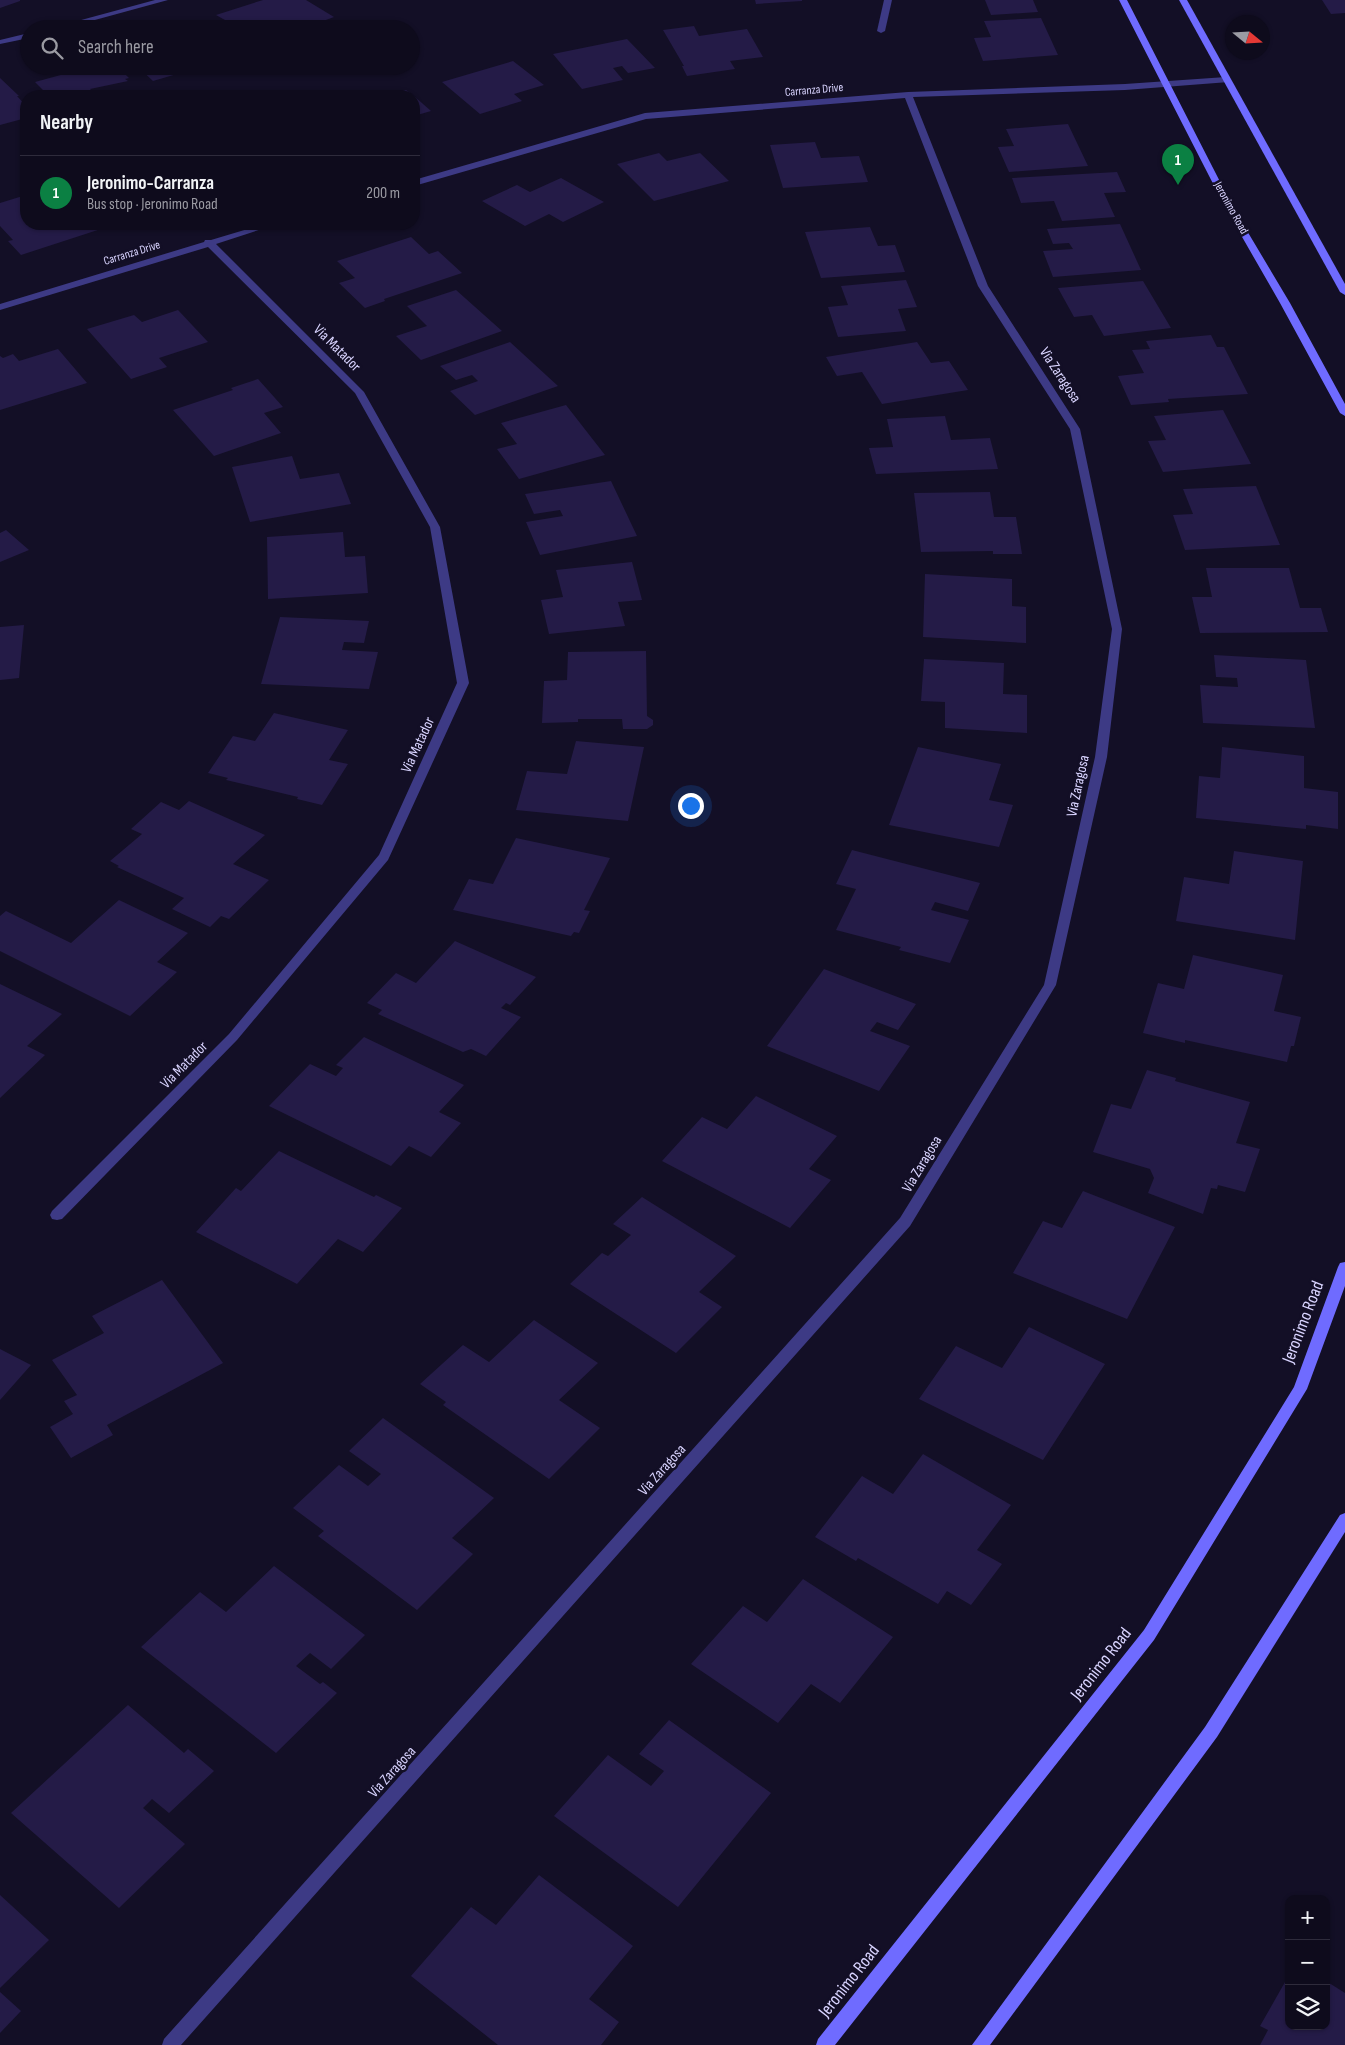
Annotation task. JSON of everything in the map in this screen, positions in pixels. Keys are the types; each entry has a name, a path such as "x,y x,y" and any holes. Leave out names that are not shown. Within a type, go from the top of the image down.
{"main road":[{"name":"Jeronimo Road","path":"1123,0 1230,209 1285,303 1345,414"},
{"path":"1182,0 1345,292"},
{"name":"Jeronimo Road","path":"824,2045 1149,1635 1300,1388 1345,1267"},
{"path":"980,2045 1211,1732 1345,1519"}],"street":[{"path":"87,20 164,0"},
{"path":"881,31 888,0"},
{"path":"0,42 20,37"},
{"name":"Carranza Drive","path":"420,181 645,116 908,95 1226,80"},
{"name":"Via Zaragosa","path":"170,2045 906,1222 1050,985 1101,757 1117,629 1075,429 983,286 908,95"},
{"name":"Carranza Drive","path":"0,307 251,230"},
{"name":"Via Matador","path":"57,1215 233,1037 384,857 463,683 435,527 359,392 208,242"}],"building":[{"path":"0,0 20,0 20,1 0,8"},
{"path":"263,0 306,0 334,17 326,20 225,20 216,15"},
{"path":"755,0 802,0 802,1 756,4"},
{"path":"985,0 1033,0 1038,12 991,15"},
{"path":"1322,0 1345,0 1345,13 1331,14"},
{"path":"1041,18 1058,55 983,61 974,38 991,37 984,21"},
{"path":"694,26 699,36 747,29 763,57 730,61 735,69 687,76 682,66 684,66 663,30"},
{"path":"627,39 655,68 628,73 622,66 613,68 623,80 582,89 553,54"},
{"path":"513,61 544,85 514,94 522,101 480,114 442,82"},
{"path":"61,75 126,75 129,78 125,79 128,81 91,90 43,90 35,82"},
{"path":"147,75 174,75 153,81"},
{"path":"0,78 19,96 17,96 20,99 20,120 0,125"},
{"path":"420,101 431,111 420,114"},
{"path":"1068,124 1088,166 1009,172 998,147 1014,146 1006,129"},
{"path":"815,142 821,158 859,156 868,182 783,188 770,145"},
{"path":"659,153 667,161 700,153 729,181 654,201 617,164"},
{"path":"1117,172 1126,192 1104,193 1115,217 1062,221 1054,201 1021,203 1012,178"},
{"path":"561,178 604,202 563,222 549,214 525,226 482,201 517,185 530,192"},
{"path":"20,197 20,230 98,230 21,255 8,241 13,240 0,226 0,203"},
{"path":"1120,224 1141,270 1053,277 1043,251 1073,249 1069,243 1053,244 1047,229"},
{"path":"870,227 878,246 895,245 905,272 821,278 805,232"},
{"path":"411,237 429,254 438,251 462,273 384,299 385,301 365,308 339,283 355,278 337,261"},
{"path":"906,280 917,307 898,309 906,331 838,337 828,307 848,305 841,286"},
{"path":"1143,281 1171,328 1104,336 1092,315 1074,317 1058,288"},
{"path":"456,290 502,331 421,360 396,336 427,326 407,306"},
{"path":"178,310 208,342 159,358 167,367 131,379 87,329 134,315 142,322"},
{"path":"1211,335 1217,347 1224,347 1248,394 1168,399 1169,402 1131,405 1118,376 1144,373 1132,350 1150,349 1146,341"},
{"path":"510,342 558,386 475,415 450,391 478,381 472,375 456,380 440,366"},
{"path":"917,342 931,363 949,361 968,390 882,404 862,372 837,376 826,357"},
{"path":"58,349 87,383 0,410 0,356 3,358 13,354 19,361"},
{"path":"258,379 283,407 264,413 281,433 214,456 173,410 233,390 231,388"},
{"path":"566,405 605,455 519,479 497,449 517,444 501,423"},
{"path":"1223,410 1251,464 1163,472 1148,441 1166,440 1154,416"},
{"path":"945,416 951,440 990,438 998,469 876,474 869,448 893,447 887,419"},
{"path":"292,456 300,479 339,473 351,504 250,522 232,467"},
{"path":"611,481 637,536 540,555 526,522 563,516 560,510 534,514 525,494"},
{"path":"1256,486 1280,545 1185,550 1173,515 1193,514 1183,489"},
{"path":"990,492 994,517 1016,517 1022,554 993,554 993,551 921,552 914,493"},
{"path":"6,530 29,550 0,562 0,533"},
{"path":"343,532 345,557 365,556 368,593 268,599 267,537"},
{"path":"632,562 642,600 618,602 625,626 549,634 541,600 563,597 556,570"},
{"path":"1206,568 1289,568 1300,608 1321,608 1328,632 1200,633 1192,597 1212,597"},
{"path":"925,574 1012,579 1012,606 1026,607 1026,643 923,637"},
{"path":"280,617 369,621 364,643 344,642 342,650 378,652 369,689 261,684"},
{"path":"24,625 19,678 0,680 0,627"},
{"path":"646,651 647,716 653,720 653,725 647,729 623,729 622,719 578,719 578,722 542,723 544,681 567,680 568,652"},
{"path":"1214,655 1306,660 1315,728 1203,723 1200,685 1238,687 1237,678 1216,677"},
{"path":"924,659 1004,663 1003,694 1027,695 1027,733 945,728 945,702 921,701"},
{"path":"274,713 348,730 329,760 348,764 322,805 297,799 298,797 226,780 228,778 208,773 233,736 255,741"},
{"path":"576,741 644,747 628,821 516,810 527,771 567,774"},
{"path":"918,747 1001,764 989,800 1013,805 999,847 889,825"},
{"path":"1222,747 1304,756 1304,788 1338,792 1338,829 1306,825 1306,829 1196,818 1199,776 1220,778"},
{"path":"189,801 265,835 233,864 269,880 229,919 221,916 210,927 172,909 184,898 117,867 119,866 110,861 142,834 131,829 161,802 179,810"},
{"path":"516,838 610,858 584,910 590,911 579,933 574,932 571,936 453,910 469,879 493,884"},
{"path":"852,850 980,883 968,911 935,902 931,910 969,920 950,963 899,950 901,947 836,930 856,889 836,884"},
{"path":"1234,851 1303,861 1295,940 1176,921 1184,877 1229,884"},
{"path":"119,900 188,933 157,962 177,972 130,1016 0,951 0,916 6,911 71,943"},
{"path":"455,941 536,977 510,1005 506,1003 501,1008 521,1017 486,1056 471,1049 463,1052 378,1014 382,1010 367,1003 396,973 416,983"},
{"path":"1193,955 1283,975 1274,1011 1301,1017 1294,1046 1291,1046 1287,1062 1185,1040 1185,1043 1143,1033 1158,983 1184,989"},
{"path":"824,969 916,1004 898,1030 877,1022 870,1031 910,1046 879,1091 767,1046"},
{"path":"0,984 62,1014 27,1046 45,1055 0,1098"},
{"path":"364,1037 464,1085 439,1112 461,1123 431,1157 409,1146 391,1166 269,1106 310,1064 336,1076 343,1068 336,1065"},
{"path":"1147,1070 1176,1078 1175,1081 1250,1102 1236,1143 1260,1149 1245,1192 1218,1185 1217,1189 1211,1188 1203,1214 1148,1193 1154,1178 1150,1169 1093,1152 1111,1104 1131,1109"},
{"path":"756,1096 837,1136 809,1169 831,1180 790,1228 662,1161 702,1117 727,1129"},
{"path":"279,1151 374,1197 376,1195 402,1208 363,1252 338,1239 297,1284 196,1232 236,1188 241,1191"},
{"path":"1083,1191 1175,1227 1127,1319 1013,1273 1043,1221 1062,1228"},
{"path":"642,1197 736,1256 699,1292 722,1307 676,1353 570,1284 602,1253 608,1256 631,1235 613,1224"},
{"path":"162,1280 223,1363 107,1425 113,1435 71,1458 50,1427 73,1414 64,1401 77,1395 52,1360 104,1333 92,1316"},
{"path":"534,1320 598,1363 559,1400 600,1428 549,1479 443,1405 446,1402 420,1384 463,1345 489,1362"},
{"path":"1029,1327 1105,1364 1043,1460 919,1399 956,1346 1002,1368"},
{"path":"0,1349 31,1365 0,1400"},
{"path":"383,1418 494,1498 452,1538 473,1554 417,1610 318,1536 324,1531 293,1508 339,1465 368,1486 381,1474 349,1451"},
{"path":"923,1454 1011,1505 977,1550 1002,1564 971,1605 947,1591 938,1604 858,1558 856,1561 815,1537 862,1476 893,1494"},
{"path":"274,1566 365,1635 331,1669 310,1653 296,1666 320,1684 323,1682 337,1693 276,1753 141,1647 200,1592 226,1612"},
{"path":"803,1579 893,1637 840,1703 811,1684 778,1723 691,1664 743,1606 767,1622"},
{"path":"128,1705 184,1753 188,1749 214,1771 169,1813 152,1799 143,1808 185,1844 119,1908 11,1813"},
{"path":"669,1720 771,1793 678,1907 554,1816 608,1755 651,1786 664,1771 639,1754"},
{"path":"539,1875 633,1946 589,1999 619,2022 601,2045 498,2045 411,1976 471,1907 496,1925"},
{"path":"0,1895 49,1940 0,1988"},
{"path":"1285,1982 1285,2030 1330,2030 1330,1984 1345,1993 1345,2045 1260,2045 1268,2030 1260,2026"},
{"path":"0,1992 21,2011 0,2033"}],"place":[{"name":"Jeronimo-Carranza","path":"1178,185"}]}
